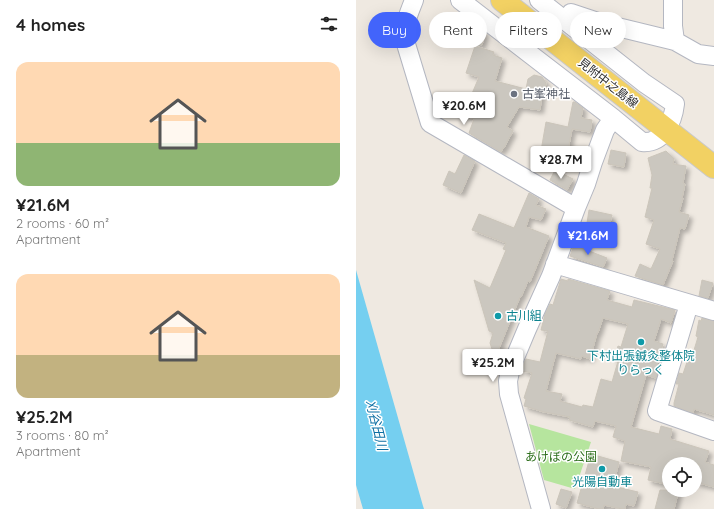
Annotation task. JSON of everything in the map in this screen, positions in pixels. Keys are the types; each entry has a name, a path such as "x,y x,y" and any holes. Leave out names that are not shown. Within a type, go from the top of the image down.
{"main road":[{"name":"見附中之島線","path":"502,0 714,166"}],"street":[{"path":"414,0 405,26 404,36 430,123 576,208"},
{"path":"460,0 642,142 656,140 667,130 674,112 675,104 644,83 572,11"},
{"path":"539,0 601,23 675,41 698,54 714,56"},
{"path":"673,0 673,26 675,41"},
{"path":"541,509 509,394 508,381 511,367 551,276 605,130 613,118"},
{"path":"555,264 714,311"},
{"path":"688,304 657,412 714,430"}],"green space":[{"name":"あけぼの公園","path":"529,424 591,442 575,489 544,480"}],"water":[{"name":"刈谷田川","path":"356,270 424,509 363,509 356,485"}],"building":[{"path":"474,48 481,48 494,52 493,55 502,58 495,81 526,89 528,79 534,75 542,77 546,83 544,94 542,94 540,110 519,107 507,127 513,131 501,152 469,133 474,119 463,115 479,77 466,73"},
{"path":"573,102 583,108 581,118 592,120 590,132 572,129 567,156 541,151 546,122 568,127"},
{"path":"611,150 626,153 624,167 608,164"},
{"path":"666,151 674,159 673,164 686,166 683,183 685,184 683,198 679,212 689,215 685,229 680,228 673,261 663,285 635,276 640,264 651,269 660,249 646,244 654,220 645,217 652,188 650,188 652,175 648,158"},
{"path":"464,155 475,161 461,193 443,185 449,171 455,174"},
{"path":"555,170 573,179 567,190 550,180"},
{"path":"529,193 539,199 536,205 546,209 541,220 529,217 526,227 549,236 530,282 528,281 520,297 495,358 490,343 493,333 489,331 474,280 490,288 506,250 503,249 506,243 472,230 479,214 514,228"},
{"path":"589,210 612,215 608,231 587,223"},
{"path":"574,245 607,258 603,267 570,256"},
{"path":"561,279 568,281 568,279 610,291 607,300 632,307 634,300 675,310 671,323 661,319 654,341 663,344 657,365 659,366 656,378 646,375 631,427 659,434 661,426 672,429 670,439 709,451 705,462 714,465 714,487 702,484 702,457 662,457 662,483 648,480 651,467 621,461 625,441 613,437 616,426 595,421 593,427 569,420 570,417 524,406 526,399 524,398 532,373 522,371 524,363 526,359 540,362 548,331 541,330 545,314 550,304 553,305","holes":["603,318 628,324 621,347 618,346 614,360 618,361 612,382 601,379 593,407 583,405 582,407 560,401 562,394 546,391 556,353 581,359 582,356 590,359"]},
{"path":"702,280 713,283 708,298 699,296"},
{"path":"702,318 714,321 714,415 694,409 693,413 674,406 679,384 676,384 679,373 683,374 688,359 691,360 698,337 696,336 699,320 701,321"},
{"path":"591,454 619,462 613,486 638,492 634,506 626,504 625,509 622,509 604,505 603,509 599,509 577,503"},
{"path":"561,489 572,492 566,508 556,504"},
{"path":"660,490 662,490 662,497 677,497 674,509 655,509"}],"place":[{"name":"古峯神社","path":"514,94"},
{"name":"古川組","path":"498,316"},
{"name":"下村出張鍼灸整体院 りらっく","path":"641,342"},
{"name":"光陽自動車","path":"602,469"}]}
